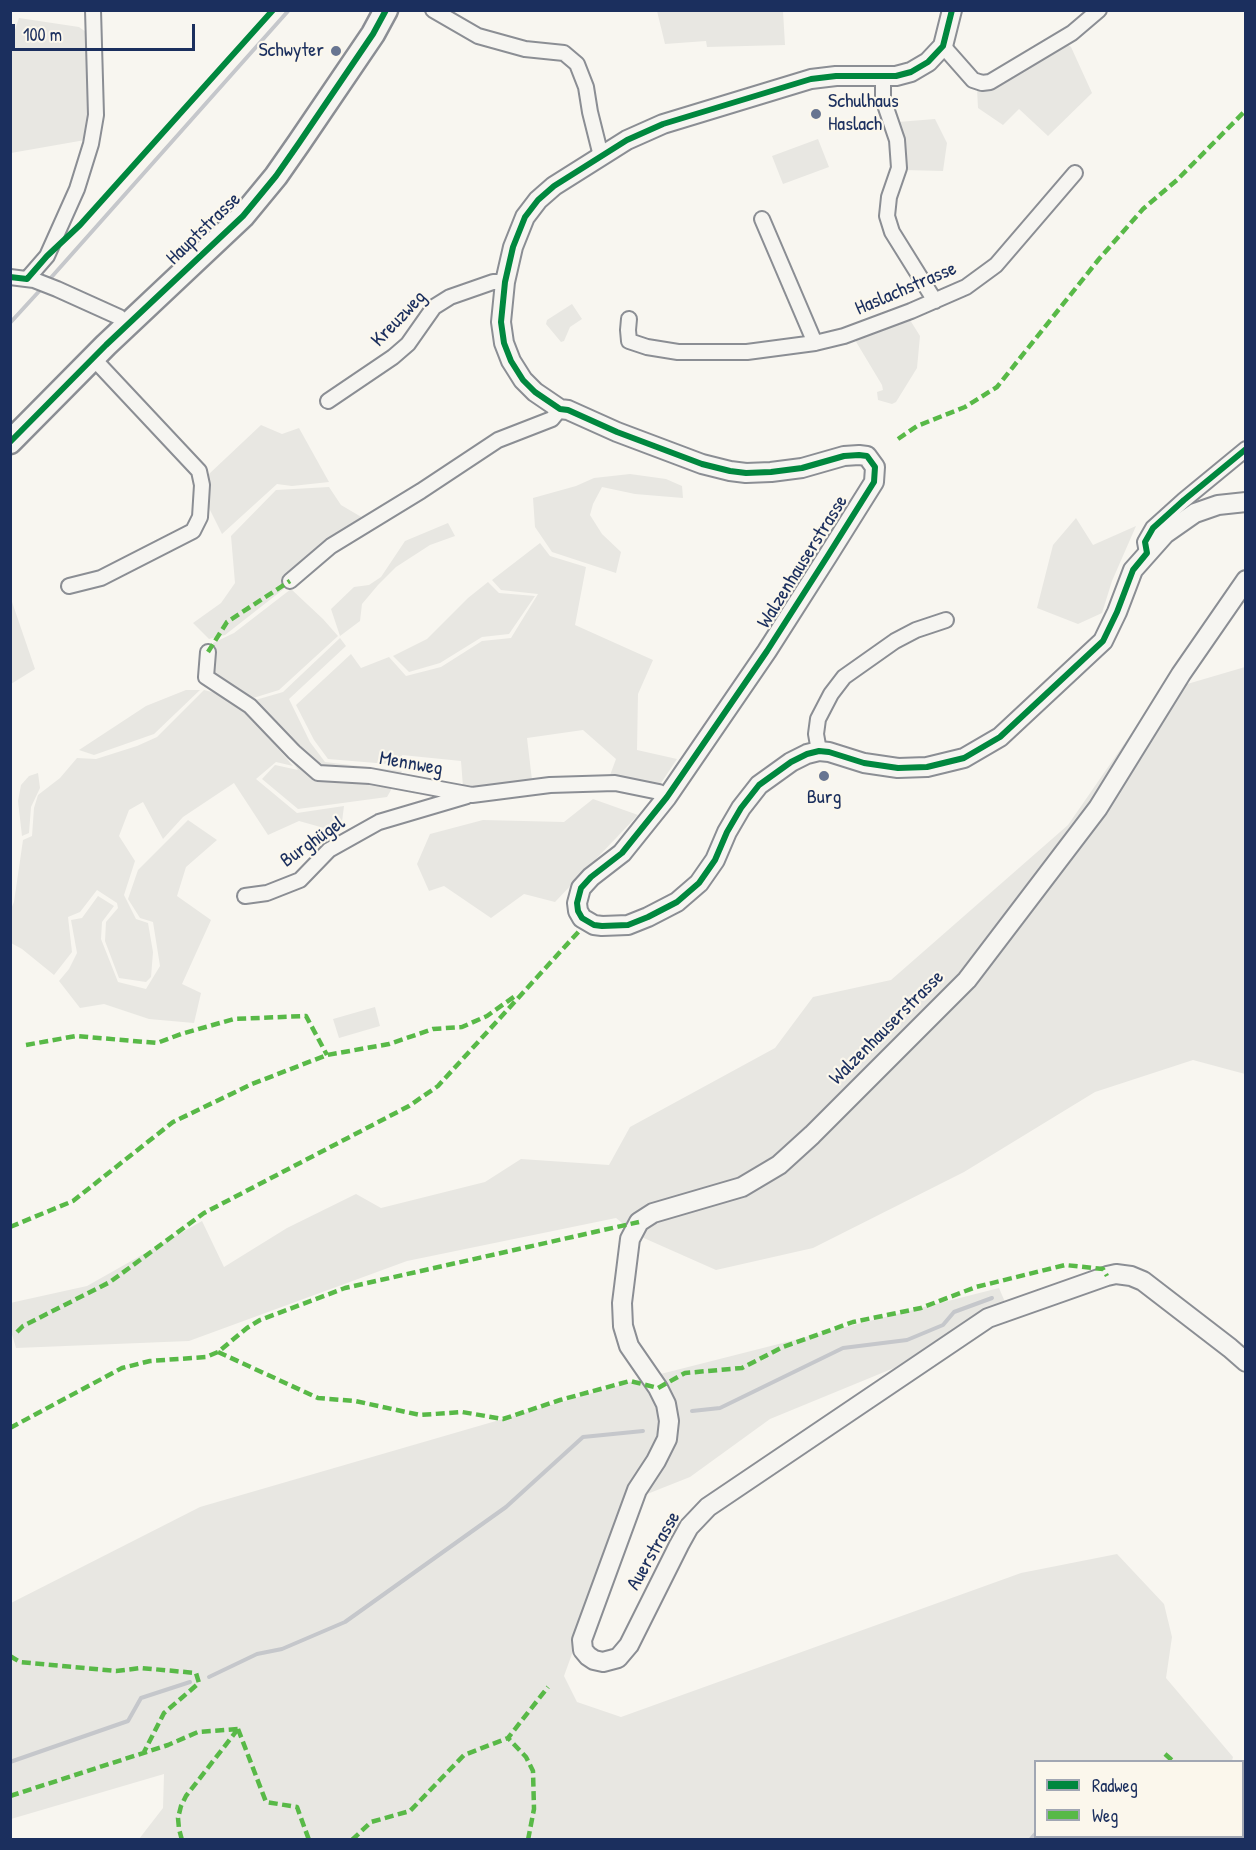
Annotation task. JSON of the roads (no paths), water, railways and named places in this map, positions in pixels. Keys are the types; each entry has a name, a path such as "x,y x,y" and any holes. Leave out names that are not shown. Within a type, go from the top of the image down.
{"main road":[{"name":"Hauptstrasse","path":"10,442 93,358 250,208 276,176 310,127 373,34 386,10"}],"street":[{"path":"31,280 47,256 77,189 91,144 96,115 93,10"},
{"path":"433,10 478,36 525,49 564,53 577,64 586,87 601,156"},
{"path":"952,10 943,46 973,80 982,83 990,82 1072,33 1098,10"},
{"name":"Walzenhauserstrasse","path":"819,751 791,762 759,785 741,808 715,860 699,883 677,902 628,925 602,926 587,922 582,918 577,903 581,888 591,877 622,853 667,797 767,651 827,557 874,482 875,467 867,456 859,455 844,456 802,468 771,472 730,471 702,464 560,409 535,392 523,380 511,361 504,343 501,322 505,282 513,247 525,217 538,200 554,186 627,140 663,123 811,79 836,76 883,76 911,72 928,62 943,46"},
{"path":"883,76 883,99 897,140 899,168 889,197 888,216 892,232 935,301"},
{"name":"Haslachstrasse","path":"630,319 629,341 646,347 678,352 747,352 815,343 844,336 966,287 996,265 1075,173"},
{"path":"762,219 815,343"},
{"path":"10,277 31,280 57,289 119,317 127,325"},
{"name":"Kreuzweg","path":"328,401 393,357 408,344 434,307 450,297 493,282 505,282"},
{"path":"69,586 109,574 193,531 200,517 202,485 199,471 93,358"},
{"path":"290,581 331,546 498,440 552,419 560,409"},
{"path":"1147,553 1145,542 1153,528 1245,449"},
{"path":"946,620 905,636 844,677 831,694 818,719 816,734 819,751 864,763 898,768 927,767 964,758 1000,737 1103,641 1133,570 1165,534 1195,513 1218,505 1245,502"},
{"name":"Walzenhauserstrasse","path":"639,1222 653,1213 742,1187 779,1165 967,980 1098,808 1181,674 1245,580"},
{"name":"Mennweg","path":"208,652 206,677 250,706 294,752 318,773 370,776 472,795 550,785 615,783 659,792 667,797"},
{"name":"Burghügel","path":"245,896 267,893 300,880 329,850 379,822 472,795"},
{"name":"Auerstrasse","path":"639,1222 630,1239 622,1304 622,1326 629,1346 658,1388 666,1404 669,1421 667,1439 637,1490 582,1641 583,1650 588,1656 603,1662 618,1658 629,1645 689,1527 708,1508 988,1318 1107,1276 1116,1274 1131,1276 1143,1281 1245,1362"}],"waterway":[{"path":"48,281 289,10"},
{"path":"10,323 43,287"},
{"path":"692,1411 720,1408 843,1348 907,1340 943,1325 954,1312 992,1298"},
{"path":"209,1677 257,1654 282,1649 345,1622 506,1507 583,1437 643,1431"},
{"path":"10,1762 128,1721 141,1698 190,1682"},
{"path":"1030,1840 1034,1835"}],"place":[{"name":"Schwyter","path":"336,51"},
{"name":"Schulhaus Haslach","path":"816,114"},
{"name":"Burg","path":"824,776"}]}
